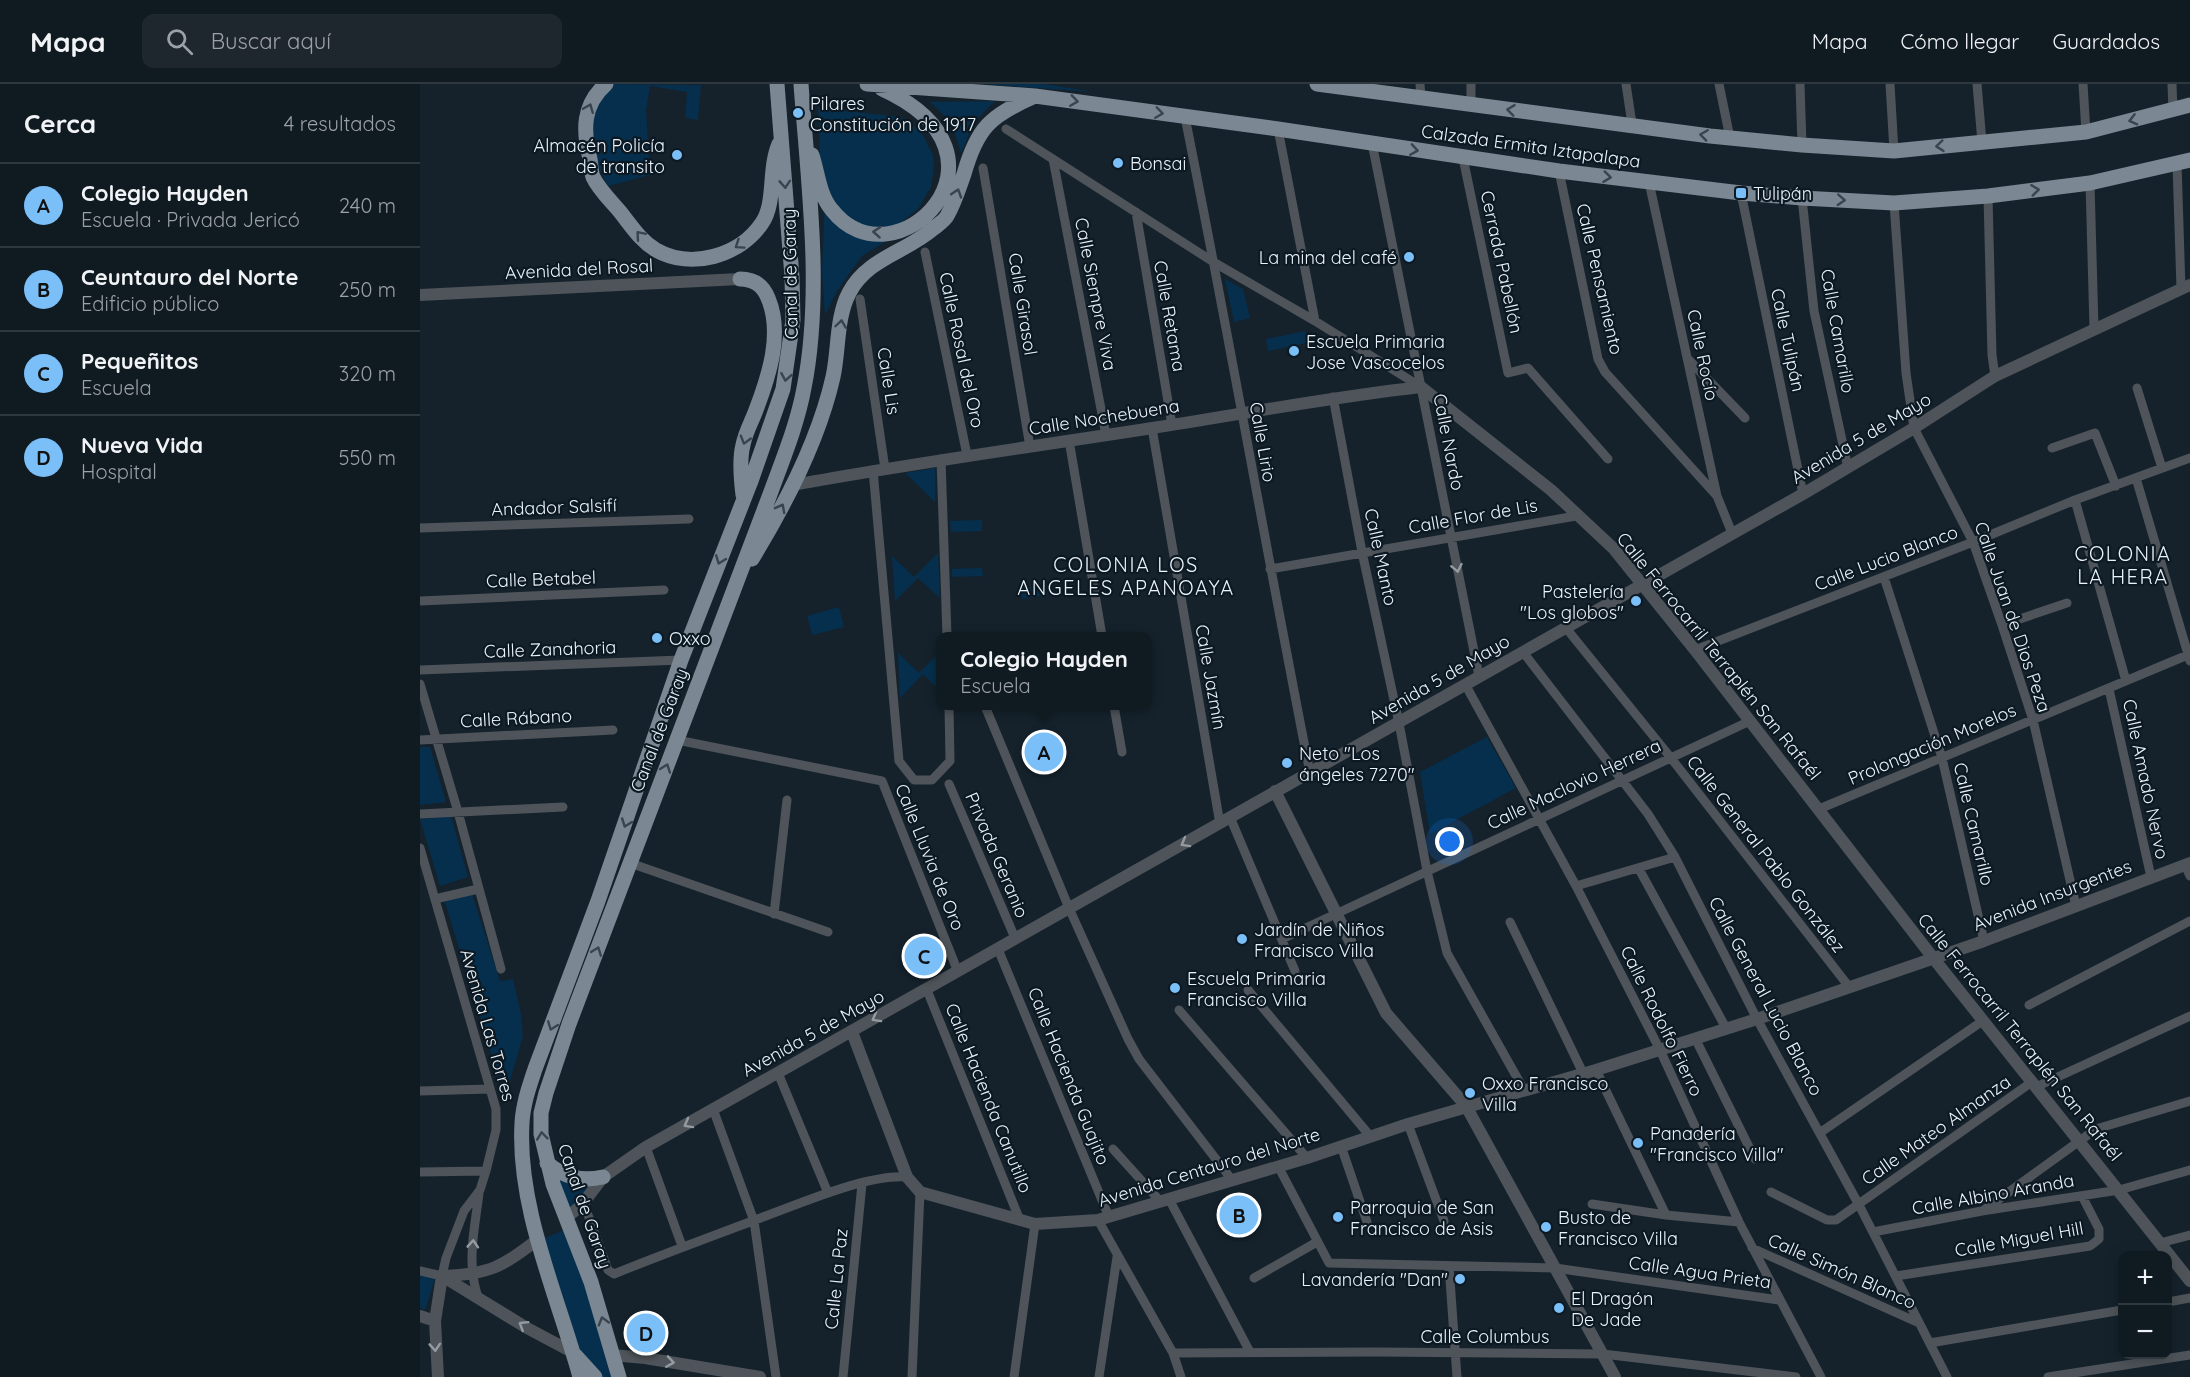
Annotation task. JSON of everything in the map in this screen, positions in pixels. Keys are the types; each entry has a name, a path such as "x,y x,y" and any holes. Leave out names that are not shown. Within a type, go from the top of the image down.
{"main road":[{"path":"606,84 592,100 584,124 594,178 647,243 671,256 691,259 724,253 744,243 758,229 769,207 772,168 782,137"},
{"name":"Canal de Garay","path":"580,1377 538,1239 526,1189 521,1149 522,1120 526,1096 598,901 681,660 744,500 783,388 793,320 792,277 777,84"},
{"name":"Canal de Garay","path":"619,1377 591,1282 547,1163 541,1134 541,1113 569,1024 788,444 804,391 812,334 813,271 801,84"},
{"path":"804,132 823,195 831,209 844,222 871,233 892,233 910,227 930,213 941,198 947,180 948,159 942,138 929,119 917,109 893,94 868,84"},
{"name":"Calzada Ermita Iztapalapa","path":"868,84 1035,96 1559,171 1802,198 1894,203 1988,196 2090,183 2184,162"},
{"name":"Calzada Ermita Iztapalapa","path":"1317,84 1421,91 1471,105 1730,138 1894,151 2086,132 2190,105"},
{"path":"739,575 754,557 793,485 823,413 833,376 843,309 857,280 888,256 922,238 945,219 955,201 973,145 981,131 1002,113 1035,96"},
{"path":"740,279 750,280 763,289 772,308 774,326 772,352 765,384 743,445 741,468 744,500"},
{"path":"547,1163 555,1170 573,1178 603,1177"},
{"path":"574,1353 595,1377"}],"street":[{"path":"1471,84 1471,105"},
{"path":"1626,84 1632,124"},
{"path":"1719,84 1730,138"},
{"path":"1800,84 1802,145"},
{"path":"1890,84 1894,151"},
{"path":"1977,84 1982,142"},
{"path":"2083,84 2086,132"},
{"path":"2172,84 2173,111"},
{"name":"Calle Lirio","path":"1185,117 1215,263 1241,414 1310,773"},
{"name":"Calle Ferrocarril Terraplén San Rafaél","path":"1006,129 1215,263 1315,321 1421,387 1524,468 1613,548 1934,959 2190,1281"},
{"path":"1278,129 1315,321"},
{"name":"Calle Nardo","path":"1372,143 1479,676"},
{"name":"Cerrada Pabellón","path":"1463,158 1508,373 1528,368 1608,459"},
{"name":"Calle Siempre Viva","path":"1053,159 1106,435"},
{"path":"2184,162 2185,287"},
{"name":"Calle Girasol","path":"983,168 1030,447"},
{"name":"Calle Pensamiento","path":"1559,171 1598,359 1605,372 1717,496"},
{"name":"Calle Rocío","path":"1649,182 1717,496 1732,533"},
{"path":"2090,183 2094,328"},
{"name":"Calle Tulipán","path":"1741,193 1803,494"},
{"path":"1988,196 1992,356 1995,376"},
{"name":"Calle Camarillo","path":"1802,198 1814,311 1848,468"},
{"name":"Calle Juan de Dios Peza","path":"1894,203 1906,373 1914,428 1973,542 2002,625 2033,720 2076,906"},
{"name":"Calle Retama","path":"1136,212 1172,425"},
{"name":"Calle Rosal del Oro","path":"925,252 967,455"},
{"name":"Avenida del Rosal","path":"420,295 740,279"},
{"name":"Avenida 5 de Mayo","path":"567,1217 581,1206 603,1177 646,1147 1644,585 1848,468 1995,376 2185,287"},
{"name":"Calle Lis","path":"860,298 879,469 898,761 914,780 932,780 950,761 949,710"},
{"path":"1687,358 1745,418"},
{"name":"Calle Nochebuena","path":"793,485 941,459 1241,414 1333,397 1421,387"},
{"path":"2137,388 2162,468"},
{"name":"Calle Manto","path":"1333,397 1427,871 1447,953 1524,1090"},
{"name":"Calle Jazmín","path":"1152,428 1220,824"},
{"path":"2052,448 2096,433 2116,486"},
{"path":"1069,441 1101,632"},
{"name":"Calle Lucio Blanco","path":"1695,651 2075,500 2190,458"},
{"path":"941,459 947,632"},
{"path":"2136,478 2189,657"},
{"name":"Calle Amado Nervo","path":"2075,500 2126,681"},
{"name":"Calle Flor de Lis","path":"1270,569 1576,516"},
{"name":"Andador Salsifí","path":"420,528 689,519"},
{"name":"Calle Camarillo","path":"1884,577 1942,758 1984,941"},
{"name":"Calle Betabel","path":"420,601 664,590"},
{"path":"2002,625 2067,603"},
{"name":"Calle General Pablo González","path":"1566,628 1671,758 1850,988"},
{"name":"Calle General Lucio Blanco","path":"1523,652 1622,780 1675,857 1757,1019 1821,1132 1947,1377"},
{"name":"Prolongación Morelos","path":"1819,809 2189,657"},
{"name":"Calle Zanahoria","path":"420,670 681,660"},
{"path":"420,684 501,969"},
{"name":"Calle Rodolfo Fierro","path":"1465,684 1576,886 1660,1050 1739,1222 1821,1377"},
{"name":"Calle Amado Nervo","path":"2109,689 2151,877"},
{"path":"987,710 1069,908 1128,1040 1139,1059 1232,1180"},
{"path":"1115,710 1122,752"},
{"name":"Calle Maclovio Herrera","path":"1282,939 1750,721"},
{"name":"Calle Rábano","path":"420,740 614,730"},
{"name":"Calle Lluvia de Oro","path":"677,740 882,781 958,972"},
{"name":"Privada Geranio","path":"949,784 1015,938"},
{"path":"1275,792 1386,1013 1466,1107 1615,1377"},
{"path":"774,914 787,800"},
{"path":"420,814 563,807"},
{"path":"1230,817 1295,971"},
{"name":"Avenida Las Torres","path":"420,848 425,881 435,899 495,1109 496,1130 480,1190 464,1212 446,1258 442,1276"},
{"path":"1576,886 1675,857"},
{"path":"630,863 828,932"},
{"name":"Avenida Insurgentes","path":"1757,1019 1984,941 2151,877 2188,868"},
{"path":"1639,869 1726,1028"},
{"path":"435,899 478,889"},
{"path":"2029,1005 2190,921"},
{"path":"1510,922 1583,1073"},
{"name":"Calle Hacienda Guajito","path":"998,949 1117,1257 1173,1353 1181,1377"},
{"name":"Calle Hacienda Canutillo","path":"927,990 1020,1218"},
{"path":"1248,990 1370,1136"},
{"path":"1179,1010 1307,1158"},
{"name":"Calle Mateo Almanza","path":"1771,1192 1827,1220 1836,1220 2034,1084 2190,1016"},
{"name":"Avenida Centauro del Norte","path":"920,1192 1035,1224 1103,1219 1757,1019"},
{"path":"1821,1132 1984,1020"},
{"path":"852,1032 907,1178 920,1192 912,1377"},
{"path":"1695,1038 1755,1159"},
{"path":"1596,1070 1666,1215"},
{"path":"778,1073 828,1193"},
{"path":"420,1091 489,1089"},
{"path":"1982,1211 2096,1129 2190,1101"},
{"path":"713,1109 754,1221 776,1377"},
{"path":"1408,1124 1444,1221"},
{"path":"1341,1146 1367,1222"},
{"path":"646,1147 681,1246"},
{"path":"1113,1149 1164,1200 1250,1352"},
{"path":"1254,1278 1317,1242 1278,1166"},
{"name":"Calle Albino Aranda","path":"1873,1232 1982,1211 2119,1190 2190,1170"},
{"path":"420,1172 486,1171"},
{"path":"581,1206 588,1215 610,1273 614,1274 681,1246 828,1193 891,1176 907,1178"},
{"name":"Calle La Paz","path":"843,1377 861,1184"},
{"path":"478,1297 472,1274 472,1241 480,1190"},
{"name":"Calle Miguel Hill","path":"1896,1276 2090,1246 2099,1239 2099,1230 2082,1196"},
{"path":"1592,1204 1666,1215 1739,1222"},
{"path":"1014,1377 1035,1224"},
{"path":"2160,1243 2190,1235"},
{"path":"420,1271 442,1276 487,1271 507,1263 538,1239"},
{"name":"Calle Agua Prieta","path":"1317,1242 1329,1263 1555,1268 1779,1300"},
{"name":"Calle Simón Blanco","path":"1752,1248 1919,1323"},
{"path":"1099,1377 1117,1257"},
{"path":"1449,1266 1457,1377"},
{"path":"442,1276 527,1328 574,1353"},
{"path":"438,1377 435,1321 442,1276"},
{"path":"2172,1301 2190,1298"},
{"path":"1930,1343 2118,1311"},
{"path":"420,1316 435,1321"},
{"name":"Calle Columbus","path":"1173,1353 1603,1353 1796,1377"},
{"path":"612,1355 645,1358 760,1377"},
{"path":"2048,1377 2190,1355"}],"shaded area":[{"path":"612,84 701,85 698,120 685,118 687,92 650,86 646,111 650,175 608,186 591,144 589,121"},
{"path":"982,84 1044,84 1095,92"},
{"path":"995,101 974,122 961,153 951,122 930,102"},
{"path":"818,108 901,117 921,131 933,155 934,167 931,187 918,209 905,219 891,238 862,256 837,291 825,315 822,271 825,193 821,181"},
{"path":"1225,279 1243,289 1250,318 1234,322"},
{"path":"1305,331 1307,343 1268,351 1266,339"},
{"path":"935,468 935,502 905,473"},
{"path":"982,520 982,531 951,532 950,521"},
{"path":"938,553 940,598 918,578 895,601 892,556 914,577"},
{"path":"982,568 983,576 952,577 952,569"},
{"path":"1048,584 1050,594 1022,599 1020,589"},
{"path":"839,607 844,627 812,635 807,616"},
{"path":"898,653 919,673 936,656 936,687 923,674 900,698"},
{"path":"1487,737 1516,788 1430,834 1420,772"},
{"path":"420,747 430,747 446,802 420,805"},
{"path":"451,816 468,877 440,886 420,819"},
{"path":"472,894 500,981 513,979 521,1014 523,1036 505,1098 444,899"},
{"path":"555,1170 601,1178 567,1212"},
{"path":"569,1228 618,1377 588,1377 540,1240"},
{"path":"420,1274 435,1278 425,1310 420,1308"}],"place":[{"name":"Pilares Constitución de 1917","path":"798,113"},
{"name":"Almacén Policía de transito","path":"677,155"},
{"name":"Bonsai","path":"1118,163"},
{"name":"Tulipán","path":"1741,193"},
{"name":"La mina del café","path":"1409,257"},
{"name":"Escuela Primaria Jose Vascocelos","path":"1294,351"},
{"name":"Pastelería \"Los globos\"","path":"1636,601"},
{"name":"Oxxo","path":"657,638"},
{"name":"Colegio Hayden","path":"1044,752"},
{"name":"Neto \"Los ángeles 7270\"","path":"1287,763"},
{"name":"Jardín de Niños Francisco Villa","path":"1242,939"},
{"name":"Pequeñitos","path":"924,956"},
{"name":"Escuela Primaria Francisco Villa","path":"1175,988"},
{"name":"Oxxo Francisco Villa","path":"1470,1093"},
{"name":"Panadería \"Francisco Villa\"","path":"1638,1143"},
{"name":"Ceuntauro del Norte","path":"1239,1215"},
{"name":"Parroquia de San Francisco de Asis","path":"1338,1217"},
{"name":"Busto de Francisco Villa","path":"1546,1227"},
{"name":"Lavandería \"Dan\"","path":"1460,1279"},
{"name":"El Dragón De Jade","path":"1559,1308"},
{"name":"Nueva Vida","path":"646,1333"}],"district":[{"name":"COLONIA LA HERA","path":"2123,564"},
{"name":"COLONIA LOS ANGELES APANOAYA","path":"1126,576"}]}
